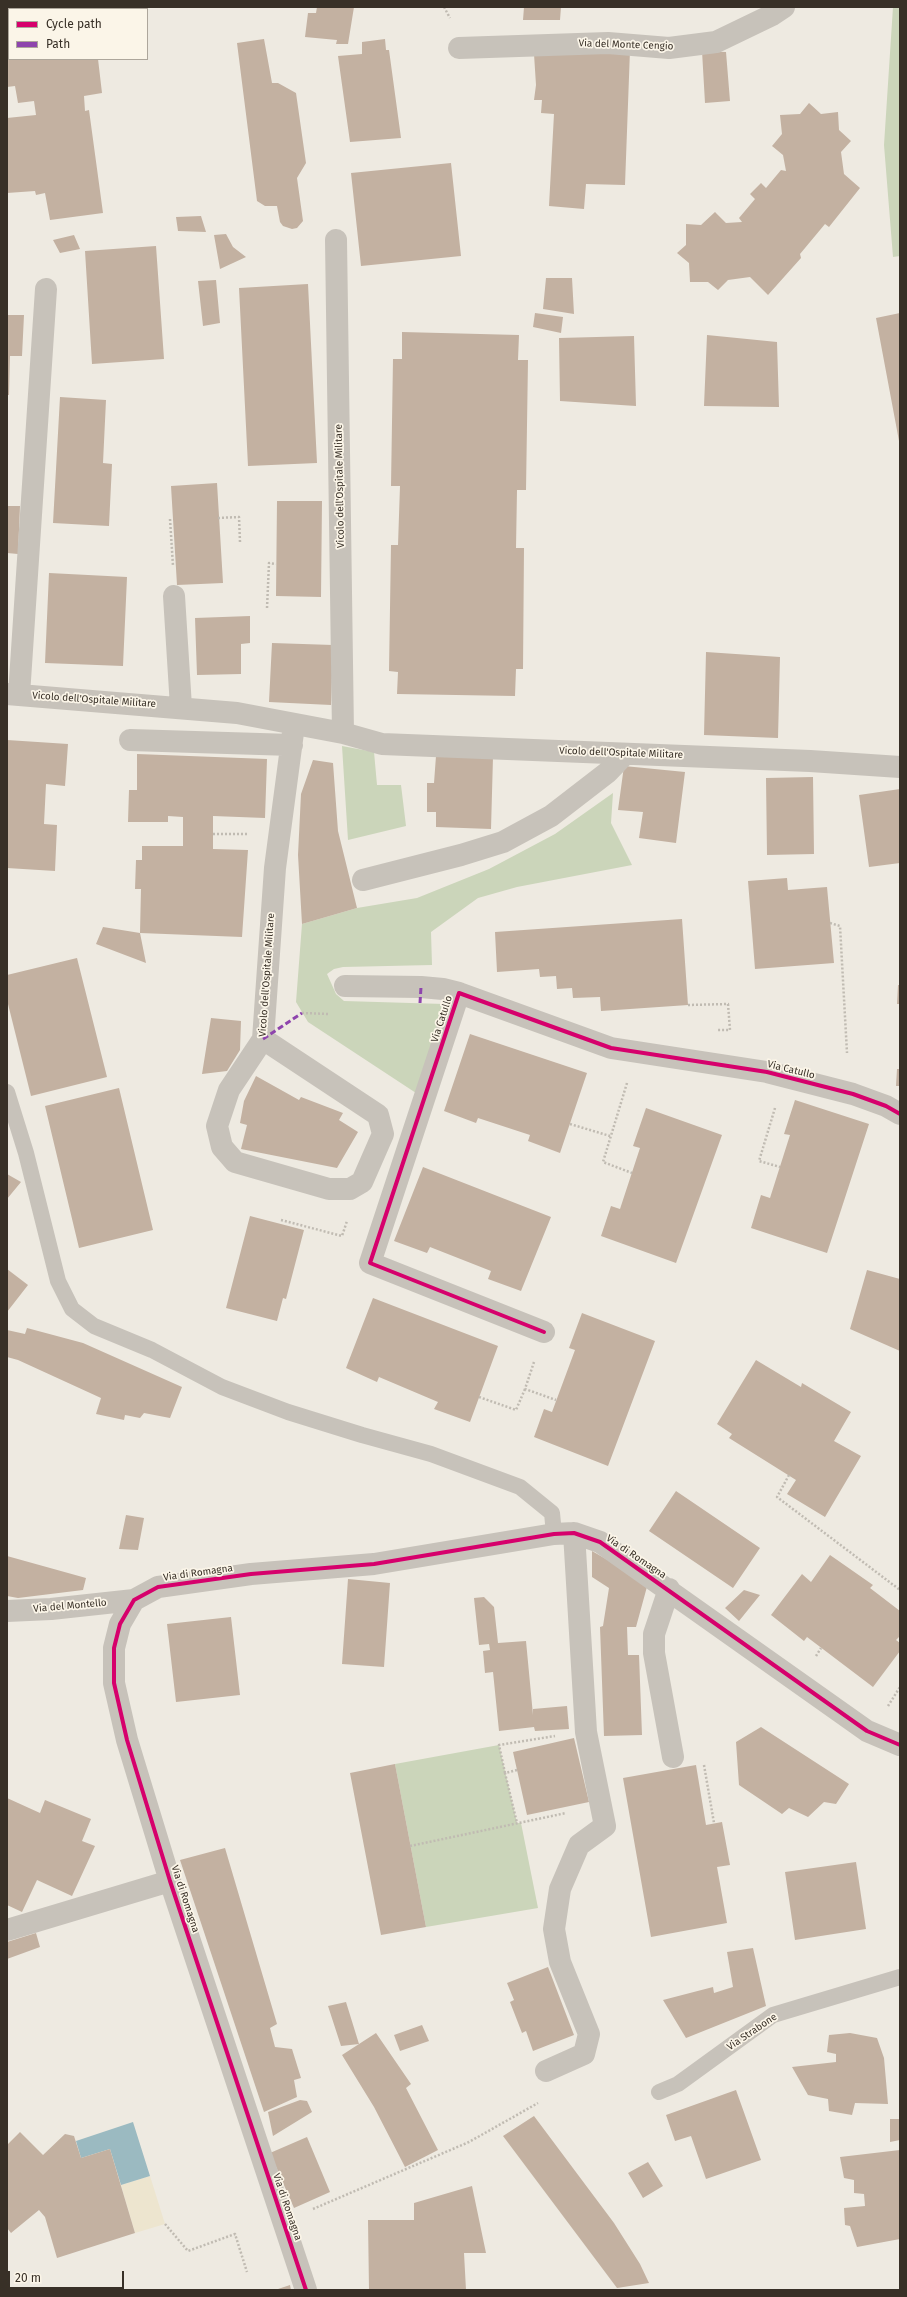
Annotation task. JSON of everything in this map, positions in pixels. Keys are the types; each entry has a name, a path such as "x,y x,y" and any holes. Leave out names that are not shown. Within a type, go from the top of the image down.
{"street":[{"name":"Via del Monte Cengio","path":"459,48 608,43 669,48 716,42 772,15 784,7"},
{"name":"Vicolo dell'Ospitale Militare","path":"336,240 343,733"},
{"path":"13,695 46,289"},
{"path":"174,596 181,707"},
{"name":"Vicolo dell'Ospitale Militare","path":"13,695 181,707 237,713 293,735 343,733 382,744 803,761 900,767"},
{"name":"Vicolo dell'Ospitale Militare","path":"263,1039 378,1115 383,1134 362,1182 350,1189 329,1189 235,1162 222,1146 217,1126 229,1090 263,1039 275,868 293,735"},
{"path":"130,740 293,735"},
{"path":"363,880 461,855 503,842 551,816 608,772 625,754"},
{"name":"Via Catullo","path":"345,986 421,987 443,989 459,993 611,1048 767,1072 853,1094 886,1106 900,1114"},
{"name":"Via Catullo","path":"459,993 370,1263 544,1332"},
{"path":"546,2071 584,2054 589,2034 560,1962 554,1929 560,1889 579,1845 605,1826 602,1805 586,1732 564,1534"},
{"name":"Via di Romagna","path":"306,2290 170,1881 127,1740 114,1683 114,1648 120,1624 134,1600 158,1587 251,1574 374,1564 564,1534 600,1542 867,1731 900,1745"},
{"path":"668,1589 654,1634 654,1653 673,1757"},
{"name":"Via del Montello","path":"7,1611 51,1609 134,1600"},
{"path":"7,1930 170,1881"}],"lane":[{"path":"7,1092 26,1153 58,1281 72,1309 94,1326 152,1350 222,1387 295,1414 431,1454 520,1487 552,1513 564,1534"},
{"name":"Via Strabone","path":"658,2092 678,2084 773,2015 900,1977"}],"path":[{"path":"444,7 454,23"},
{"path":"218,518 239,517 240,542"},
{"path":"170,519 174,596"},
{"path":"267,608 269,563 276,564"},
{"path":"830,923 840,926 847,1054"},
{"path":"688,1005 728,1004 730,1030 715,1030"},
{"path":"632,1173 603,1162 610,1136 638,1052"},
{"path":"780,1167 759,1161 784,1076"},
{"path":"570,1124 610,1136"},
{"path":"479,1397 516,1410 525,1389 544,1332"},
{"path":"525,1389 556,1400"},
{"path":"789,1475 777,1497 900,1590"},
{"path":"886,1708 900,1687"},
{"path":"517,1824 499,1745 586,1732"},
{"path":"505,1773 517,1770"},
{"path":"410,1846 602,1805"},
{"path":"283,2222 468,2142 544,2099"},
{"path":"165,2224 188,2251 235,2234 247,2272"}],"green space":[{"path":"893,7 900,7 900,256 893,257 884,145"},
{"path":"342,746 374,752 377,785 401,785 406,826 348,840"},
{"path":"613,793 611,823 632,865 517,887 478,898 431,932 432,965 343,967 334,969 327,974 336,994 344,1001 444,1004 416,1093 308,1022 296,1002 302,924 357,908 417,898 489,869 555,834"},
{"path":"499,1745 517,1823 521,1823 538,1908 426,1927 395,1764"}],"shaded area":[{"path":"150,2176 165,2224 135,2233 121,2185"}],"water":[{"path":"133,2122 150,2176 121,2185 110,2149 81,2158 76,2141"}],"building":[{"path":"7,7 73,7 8,8 8,60 98,60 102,93 84,96 85,111 89,110 103,213 50,220 45,193 36,195 35,191 7,193 7,118 36,115 34,101 18,103 15,86 7,87"},
{"path":"120,7 150,7 150,8"},
{"path":"317,7 354,7 348,44 336,44 337,40 305,37 308,13 316,13"},
{"path":"524,7 561,7 560,20 523,20"},
{"path":"264,39 272,83 278,83 296,93 306,163 297,178 303,221 297,228 292,229 283,226 280,222 277,206 265,206 257,201 237,43"},
{"path":"385,39 386,50 389,50 401,138 350,142 338,56 362,54 362,42"},
{"path":"630,50 625,185 586,184 584,209 549,206 554,114 541,113 542,100 534,100 536,85 534,54"},
{"path":"702,51 726,52 730,101 705,103"},
{"path":"809,103 821,114 838,112 839,130 851,141 841,152 844,174 860,188 829,227 825,224 800,254 801,258 768,295 750,277 728,280 718,290 708,282 690,282 689,263 677,253 686,245 686,224 701,225 715,212 726,223 742,222 739,218 755,199 750,194 761,183 766,188 781,170 786,171 783,155 772,146 782,134 780,115 800,114"},
{"path":"451,163 461,256 361,266 351,173"},
{"path":"201,216 206,232 178,231 176,217"},
{"path":"226,234 233,247 246,257 220,269 214,235"},
{"path":"74,235 80,249 60,253 53,240"},
{"path":"156,246 164,359 92,364 85,251"},
{"path":"546,278 572,278 574,314 543,309"},
{"path":"216,280 220,323 203,326 198,281"},
{"path":"308,284 317,463 248,466 239,288"},
{"path":"535,313 563,317 561,333 533,327"},
{"path":"900,313 900,441 899,441 876,318"},
{"path":"7,315 24,315 22,356 10,356 9,395 7,395"},
{"path":"402,332 519,335 518,360 528,360 526,490 517,490 516,548 524,548 523,669 516,669 515,696 397,694 398,672 389,671 391,545 398,545 400,486 391,486 393,359 402,359"},
{"path":"707,335 777,342 779,407 704,406"},
{"path":"634,336 636,406 560,401 559,338"},
{"path":"60,397 106,400 103,463 112,464 109,526 53,523"},
{"path":"217,483 223,583 177,585 171,486"},
{"path":"277,501 322,501 321,597 276,596"},
{"path":"7,506 20,506 18,554 7,553"},
{"path":"49,573 127,577 123,666 45,663"},
{"path":"250,616 250,643 241,644 241,674 197,675 195,618"},
{"path":"272,643 333,645 331,705 269,702"},
{"path":"706,652 780,657 778,738 704,735"},
{"path":"7,740 68,744 65,786 46,784 44,824 57,825 55,871 7,868"},
{"path":"137,754 267,759 265,818 213,816 213,849 248,850 242,937 140,933 141,889 135,889 136,860 142,860 142,846 183,846 183,817 168,816 168,822 128,822 129,790 137,790"},
{"path":"436,756 493,757 491,829 436,827 436,812 427,812 427,783 434,783"},
{"path":"313,760 333,763 338,831 357,908 302,924 298,855 301,794"},
{"path":"624,766 685,772 676,843 639,838 643,812 618,810"},
{"path":"813,777 814,854 767,855 766,778"},
{"path":"900,789 900,863 869,867 859,795"},
{"path":"787,878 788,890 827,887 834,963 755,969 748,881"},
{"path":"682,919 688,1005 601,1011 600,997 573,998 572,988 557,989 556,976 540,977 539,969 497,972 495,932"},
{"path":"103,927 140,933 146,963 96,944"},
{"path":"77,958 107,1077 31,1096 7,1000 7,975"},
{"path":"898,985 900,985 900,1004 897,1004"},
{"path":"211,1018 241,1021 240,1050 227,1071 202,1074"},
{"path":"470,1034 587,1073 560,1153 528,1141 530,1135 478,1118 476,1123 444,1111"},
{"path":"897,1069 900,1069 900,1086 896,1086"},
{"path":"256,1076 299,1100 301,1097 343,1113 339,1120 358,1132 337,1168 241,1149 247,1125 240,1123 244,1101"},
{"path":"119,1088 153,1230 79,1248 45,1106"},
{"path":"795,1100 869,1124 827,1253 751,1228 761,1195 770,1198 790,1135 784,1134"},
{"path":"646,1108 722,1135 676,1263 601,1236 611,1206 620,1209 640,1148 633,1146"},
{"path":"423,1167 551,1217 521,1291 488,1279 491,1271 430,1247 427,1253 394,1241"},
{"path":"7,1174 21,1182 7,1199"},
{"path":"250,1216 304,1230 286,1299 283,1298 277,1321 226,1308"},
{"path":"7,1269 28,1285 7,1312"},
{"path":"867,1270 900,1279 900,1351 850,1329"},
{"path":"373,1298 498,1346 470,1422 434,1409 438,1402 379,1377 377,1382 346,1368"},
{"path":"582,1313 655,1341 608,1466 534,1437 544,1409 552,1412 575,1350 569,1348"},
{"path":"27,1328 83,1343 182,1387 170,1418 144,1413 140,1418 125,1415 124,1420 96,1414 101,1398 18,1360 7,1357 7,1330 25,1334"},
{"path":"756,1360 801,1387 802,1383 851,1412 834,1441 861,1456 825,1517 787,1494 796,1480 729,1438 732,1434 717,1424"},
{"path":"676,1491 760,1548 733,1588 649,1531"},
{"path":"126,1515 144,1518 138,1550 119,1549"},
{"path":"592,1551 648,1583 636,1627 627,1627 628,1655 639,1655 642,1735 604,1736 600,1627 603,1626 609,1588 592,1577"},
{"path":"830,1555 873,1585 870,1588 900,1611 900,1636 896,1640 900,1643 900,1651 873,1687 807,1637 804,1641 771,1615 802,1574 811,1582"},
{"path":"7,1556 86,1578 83,1590 18,1598 7,1596"},
{"path":"348,1579 390,1583 384,1667 342,1664"},
{"path":"744,1590 760,1595 739,1621 725,1608"},
{"path":"484,1597 494,1607 498,1643 526,1641 533,1715 533,1709 567,1706 569,1729 535,1731 534,1727 499,1731 493,1672 485,1673 483,1651 490,1650 489,1644 479,1645 474,1598"},
{"path":"231,1617 240,1695 176,1702 167,1624"},
{"path":"761,1727 849,1784 836,1804 824,1802 808,1817 789,1808 782,1814 739,1785 736,1742"},
{"path":"574,1738 589,1802 527,1815 513,1752"},
{"path":"395,1764 426,1927 381,1935 350,1773"},
{"path":"696,1765 706,1825 722,1822 730,1865 717,1867 727,1923 651,1937 623,1778"},
{"path":"7,1798 40,1813 45,1800 91,1819 82,1841 95,1846 72,1896 37,1880 22,1912 7,1905"},
{"path":"225,1848 277,2024 270,2028 275,2047 292,2049 301,2078 294,2080 297,2097 264,2112 180,1860"},
{"path":"856,1862 866,1929 795,1940 785,1872"},
{"path":"36,1933 40,1947 7,1959 7,1942"},
{"path":"753,1948 766,2006 686,2038 663,2000 713,1987 714,1993 733,1987 727,1952"},
{"path":"548,1967 574,2035 533,2051 526,2031 522,2033 510,2002 514,2000 507,1983"},
{"path":"346,2002 359,2044 341,2046 328,2006"},
{"path":"422,2025 429,2041 400,2051 394,2035"},
{"path":"376,2033 411,2084 406,2088 438,2150 405,2167 374,2107 342,2055"},
{"path":"850,2033 877,2038 884,2058 888,2104 855,2103 852,2115 829,2111 828,2099 808,2095 792,2067 836,2062 836,2054 827,2052 829,2035"},
{"path":"736,2090 761,2160 706,2179 691,2136 675,2141 666,2115"},
{"path":"300,2100 307,2101 312,2112 273,2136 268,2112"},
{"path":"534,2116 614,2223 640,2264 649,2283 617,2288 503,2136"},
{"path":"890,2119 900,2119 900,2140 890,2142"},
{"path":"20,2132 43,2155 65,2134 74,2136 81,2158 110,2149 135,2233 57,2258 45,2217 39,2210 11,2233 7,2228 7,2145"},
{"path":"307,2137 330,2192 294,2208 270,2153"},
{"path":"900,2150 900,2239 857,2247 850,2226 845,2225 844,2208 865,2206 864,2194 854,2193 854,2180 844,2178 840,2157"},
{"path":"648,2162 663,2186 643,2198 628,2173"},
{"path":"472,2186 486,2253 464,2253 466,2290 369,2290 368,2220 414,2220 414,2203"},
{"path":"290,2285 291,2290 275,2290"}],"marked path":[{"path":"420,1003 421,987"},
{"path":"263,1039 302,1013"}],"cycle path":[{"path":"544,1332 370,1263 459,993 611,1048 767,1072 853,1094 886,1106 900,1114"},
{"path":"306,2290 170,1881 127,1740 114,1683 114,1648 120,1624 134,1600 158,1587 251,1574 374,1564 554,1534 574,1533 600,1542 867,1731 900,1745"}]}
